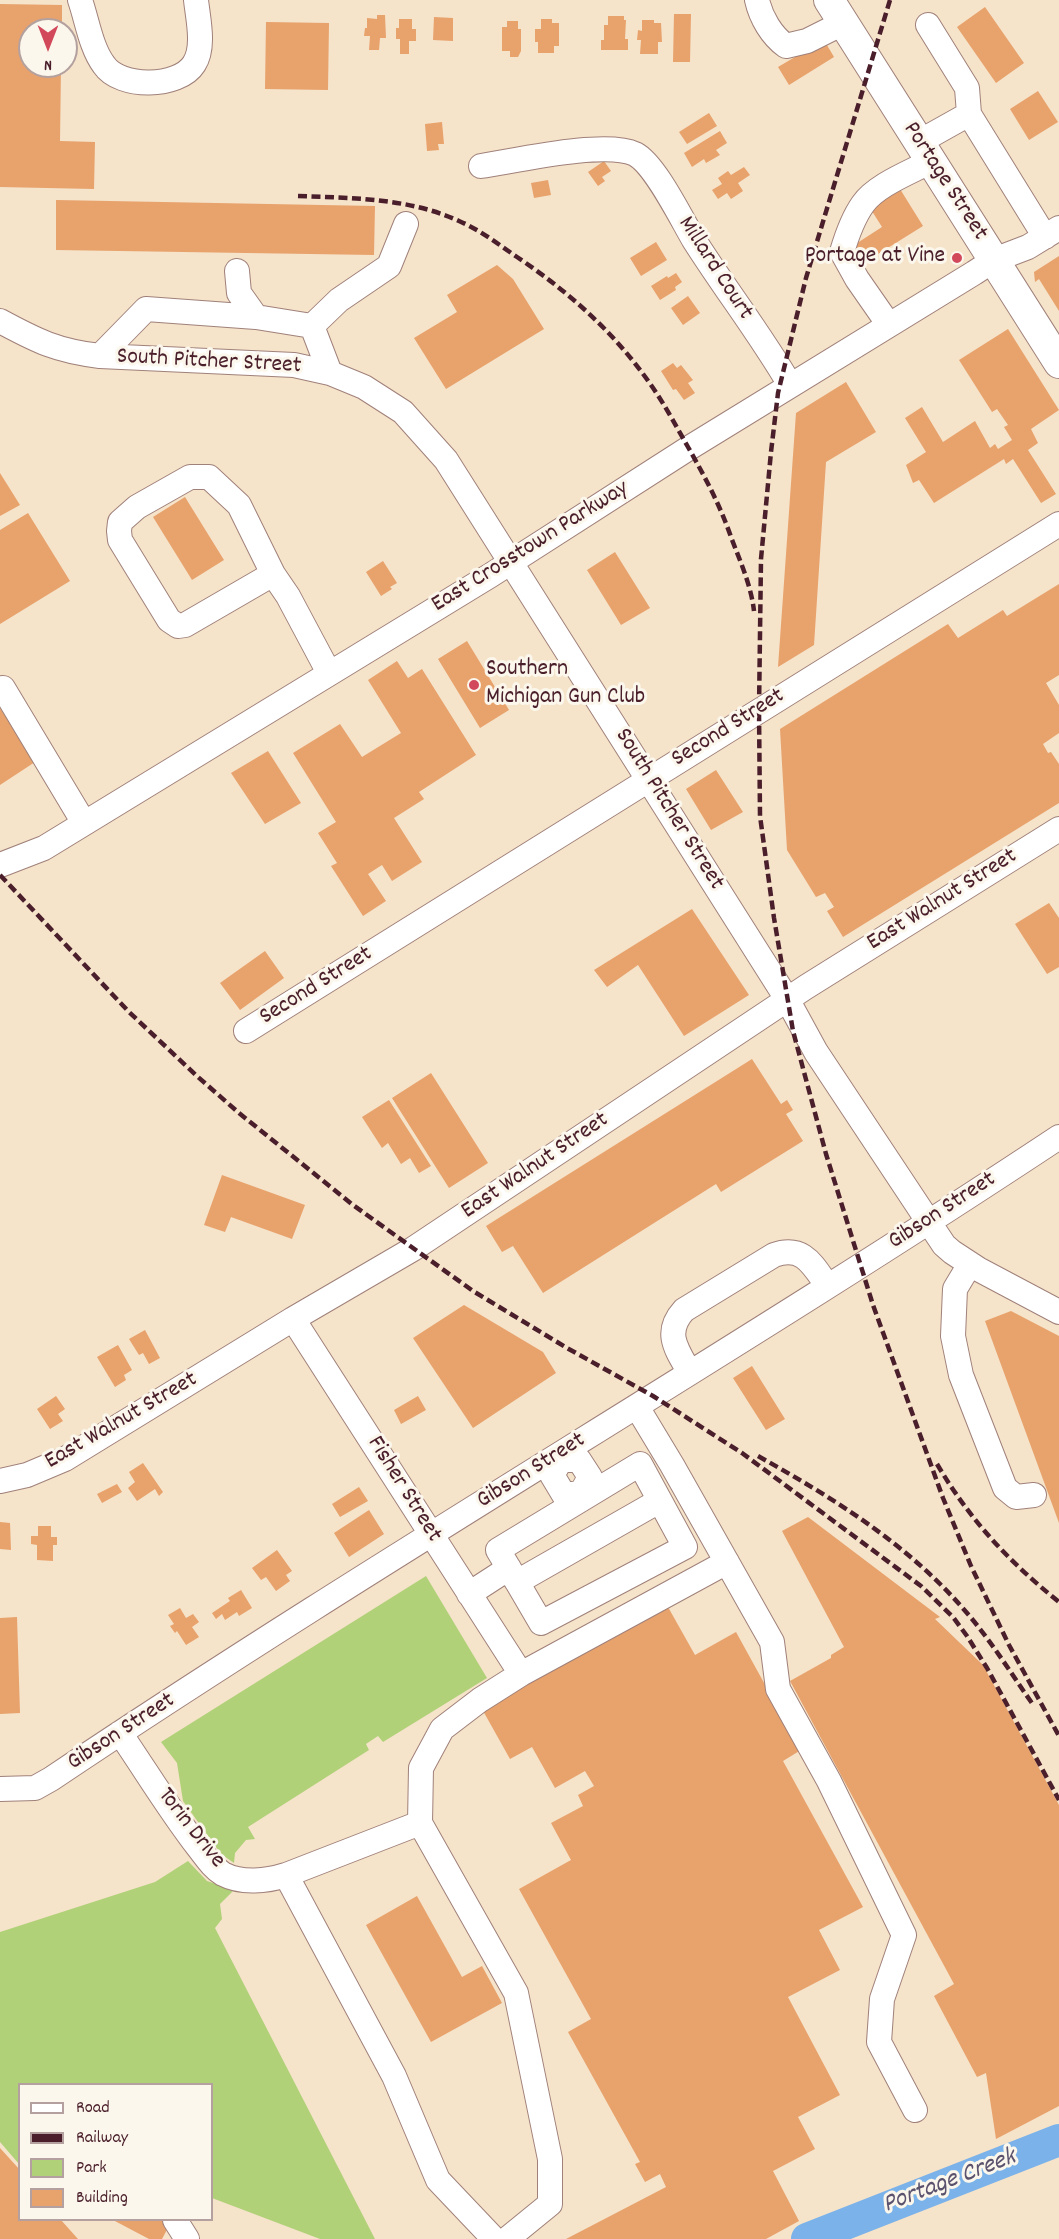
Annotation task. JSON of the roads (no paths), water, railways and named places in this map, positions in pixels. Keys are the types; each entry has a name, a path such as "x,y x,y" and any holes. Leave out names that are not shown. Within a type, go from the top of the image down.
{"main road":[{"name":"Portage Street","path":"836,11 1059,363"}],"street":[{"path":"80,0 104,66 119,78 133,82 155,82 178,78 194,66 200,46 196,0"},
{"path":"757,0 765,21 776,38 786,45 807,41 836,11"},
{"path":"928,25 967,88 969,114 1052,232"},
{"path":"889,325 857,279 842,252 849,229 864,202 969,114"},
{"name":"Millard Court","path":"481,166 605,150 636,154 654,173 694,240 790,385"},
{"path":"312,326 339,300 389,266 406,224"},
{"name":"East Crosstown Parkway","path":"0,865 44,848 84,824 511,562 790,385 994,260 1028,247 1052,232"},
{"path":"237,272 239,293 256,317"},
{"path":"100,356 146,309 256,317 312,326"},
{"name":"South Pitcher Street","path":"0,321 39,342 68,352 100,356 294,365 330,373 364,387 403,412 444,458 788,999 816,1052 928,1223 952,1252 1059,1312"},
{"path":"312,326 330,373"},
{"path":"273,574 198,619 178,626 169,620 120,540 118,531 120,522 138,507 190,477 209,477 239,505 273,574 288,596 329,673"},
{"name":"Second Street","path":"246,1031 1059,524"},
{"path":"3,688 84,824"},
{"name":"East Walnut Street","path":"0,1481 27,1475 65,1459 293,1319 413,1249 788,999 1059,829"},
{"name":"Gibson Street","path":"0,1789 35,1788 432,1534 560,1457 1059,1137"},
{"path":"690,1372 675,1347 673,1329 676,1318 684,1310 774,1255 785,1252 799,1253 811,1262 828,1285"},
{"path":"970,1264 955,1289 953,1304 953,1336 961,1375 1005,1488 1016,1497 1034,1495"},
{"name":"Fisher Street","path":"293,1319 518,1667"},
{"path":"637,1407 772,1642 778,1689 829,1781 904,1935 882,1999 879,2042 915,2110"},
{"path":"560,1457 579,1460 588,1473 590,1477 583,1495"},
{"path":"640,1464 685,1547 541,1623 498,1550 583,1495 640,1464"},
{"path":"469,1594 513,1575 659,1501"},
{"path":"507,2239 550,2204 550,2159 516,1993 420,1823 421,1768 442,1729 518,1667 727,1562"},
{"name":"Torin Drive","path":"120,1733 187,1833 212,1865 223,1874 237,1879 267,1881 420,1823"},
{"path":"286,1875 394,2076 438,2180 494,2239"},
{"path":"176,2221 187,2239"}],"waterway":[{"name":"Portage Creek","path":"807,2239 1059,2140"}],"railway":[{"path":"890,0 806,278 778,393 761,559 760,816 793,1031 826,1154 873,1305 943,1498 971,1566 1009,1645 1059,1736"},
{"path":"298,196 380,201 440,213 489,238 573,299 622,348 666,408 712,491 727,525 748,582 754,611"},
{"path":"0,875 129,1012 198,1077 353,1205 473,1291 567,1348 653,1396 742,1453 921,1586 953,1617 967,1636 1059,1800"},
{"path":"758,1456 815,1489 870,1525 921,1566 945,1588 976,1624 1034,1706"},
{"path":"937,1464 991,1539 1059,1602"}],"place":[{"name":"Portage at Vine","path":"957,258"},
{"name":"Southern Michigan Gun Club","path":"474,685"}]}
